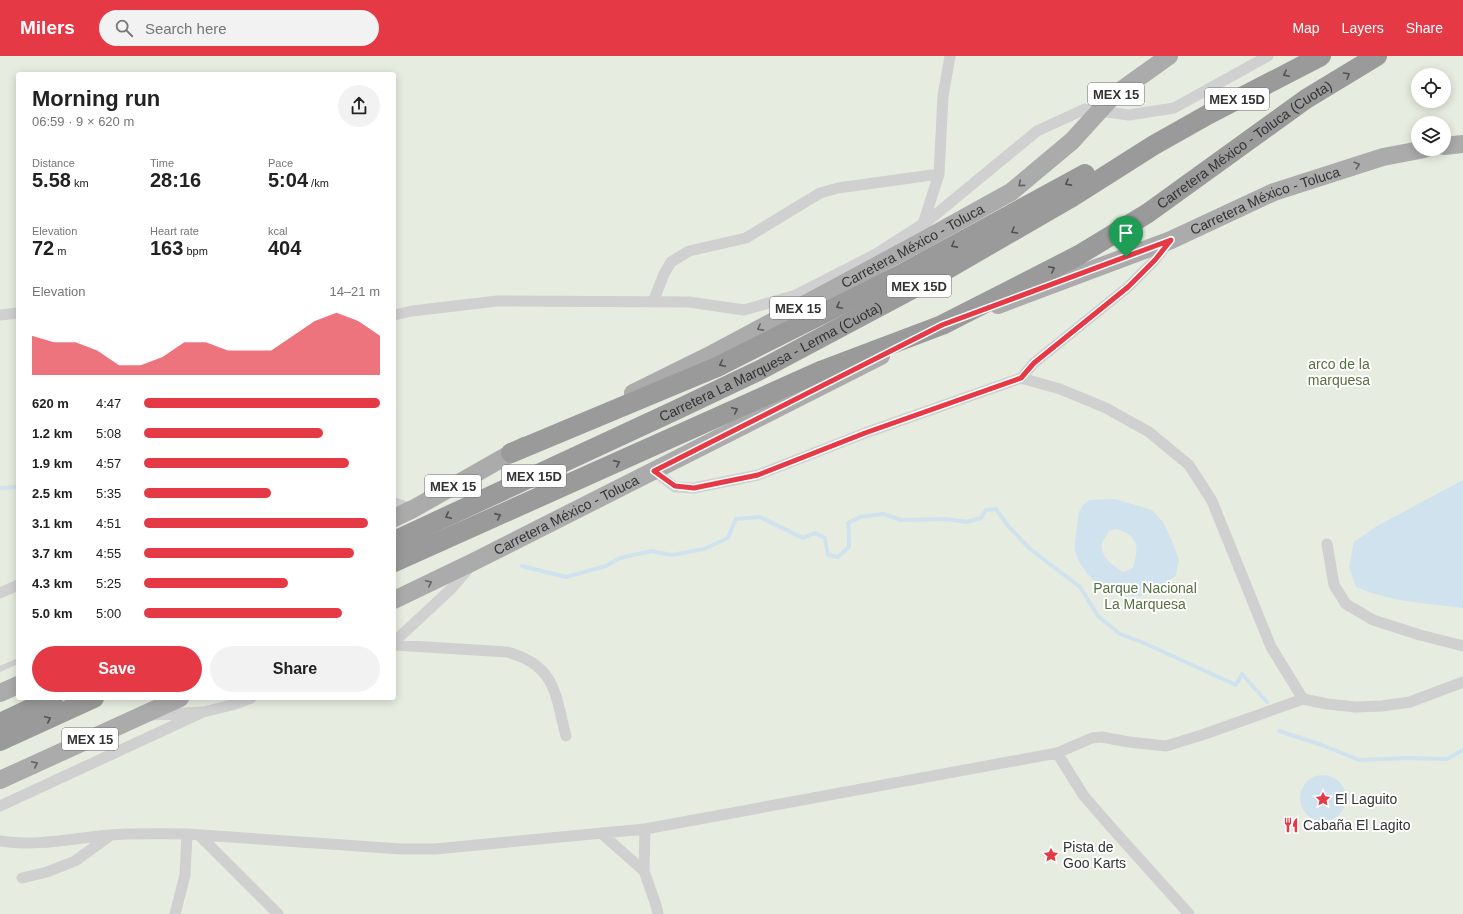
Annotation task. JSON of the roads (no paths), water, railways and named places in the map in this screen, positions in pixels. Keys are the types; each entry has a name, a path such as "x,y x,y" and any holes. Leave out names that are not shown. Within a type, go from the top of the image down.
{"highway":[{"name":"MEX 15D","path":"1154,144 1321,56"},
{"name":"Carretera México - Toluca (Cuota)","path":"942,325 1079,255 1148,213 1306,99 1377,56"},
{"name":"Carretera La Marquesa - Lerma (Cuota)","path":"396,540 674,412 762,368 918,286 1072,197 1154,144"},
{"path":"511,453 717,367 898,276 1100,166 1154,144"},
{"name":"Carretera La Marquesa - Lerma (Cuota)","path":"396,561 823,370 942,325"},
{"path":"0,723 50,700"},
{"path":"0,741 90,700"}],"main road":[{"name":"Carretera México - Toluca","path":"396,517 413,509 511,453 714,353 1011,192 1072,141 1113,96 1168,56"},
{"path":"1451,145 1463,144"},
{"name":"Carretera México - Toluca","path":"396,599 473,562 942,325 1171,240 1274,192 1383,157 1411,152"},
{"path":"0,693 16,686"},
{"name":"MEX 15","path":"0,780 176,700"}],"street":[{"path":"917,244 939,174 943,96 950,56"},
{"path":"396,315 412,311 497,301 689,302 744,310 766,304 796,295 876,254 923,224 1037,131 1085,109 1129,115 1174,108 1268,56"},
{"path":"1198,96 1210,114"},
{"path":"652,302 671,262 688,251 746,238 820,193 838,188 939,174"},
{"path":"654,471 675,486 694,488 758,475 865,433 1021,378 1034,363 1128,287 1155,260 1171,240"},
{"path":"0,315 16,313"},
{"path":"1021,378 1060,388 1106,408 1149,432 1189,465 1212,501 1271,647 1303,698"},
{"path":"396,504 413,509"},
{"path":"1327,544 1334,585 1346,604 1374,620 1420,635 1463,646"},
{"path":"396,640 452,588 473,562"},
{"path":"0,594 16,586"},
{"path":"396,645 507,652 519,655 530,661 548,676 553,687 566,736"},
{"path":"0,841 29,843 112,835 187,834 379,848 436,849 645,829 1057,753 1092,738 1102,737 1166,746 1179,743 1303,698 1327,704 1356,707 1382,706 1410,702 1463,682"},
{"path":"141,716 203,712 246,700"},
{"path":"0,806 203,712"},
{"path":"1057,753 1084,796 1189,914"},
{"path":"645,829 644,871 658,914"},
{"path":"601,833 644,871"},
{"path":"175,914 185,875 187,834"},
{"path":"22,878 47,872 75,861 112,835"},
{"path":"200,836 278,914"}],"lane":[{"path":"0,669 16,662"}],"water":[{"path":"1463,480 1463,608 1395,599 1356,587 1349,567 1354,542 1377,526"},
{"path":"1115,499 1152,510 1163,522 1172,541 1179,560 1176,575 1157,590 1149,594 1138,596 1116,593 1095,581 1081,564 1075,548 1075,537 1079,512 1089,500","holes":["1115,529 1123,531 1133,538 1136,548 1133,568 1123,572 1115,567 1105,557 1102,548 1102,543 1109,531"]},
{"path":"1323,775 1336,779 1342,785 1346,798 1342,811 1336,817 1323,821 1310,817 1304,811 1300,798 1304,785 1310,779"}],"waterway":[{"path":"0,488 16,487"},
{"path":"522,566 566,577 606,566 620,558 651,551 672,555 704,549 728,538 736,519 760,517 803,538 815,533 825,538 828,555 838,557 849,547 848,523 860,517 883,514 901,520 947,519 966,522 981,518 986,510 996,509 1008,526 1030,549 1080,587 1098,616 1120,634 1144,643 1236,685 1242,674 1267,702"},
{"path":"1279,731 1322,745 1359,760 1407,758 1447,759 1463,750"}],"place":[{"name":"El Laguito","path":"1323,799"},
{"name":"Cabaña El Lagito","path":"1291,825"},
{"name":"Pista de Goo Karts","path":"1051,855"}],"park label":[{"name":"arco de la marquesa","path":"1339,372"},
{"name":"Parque Nacional La Marquesa","path":"1145,596"}]}
